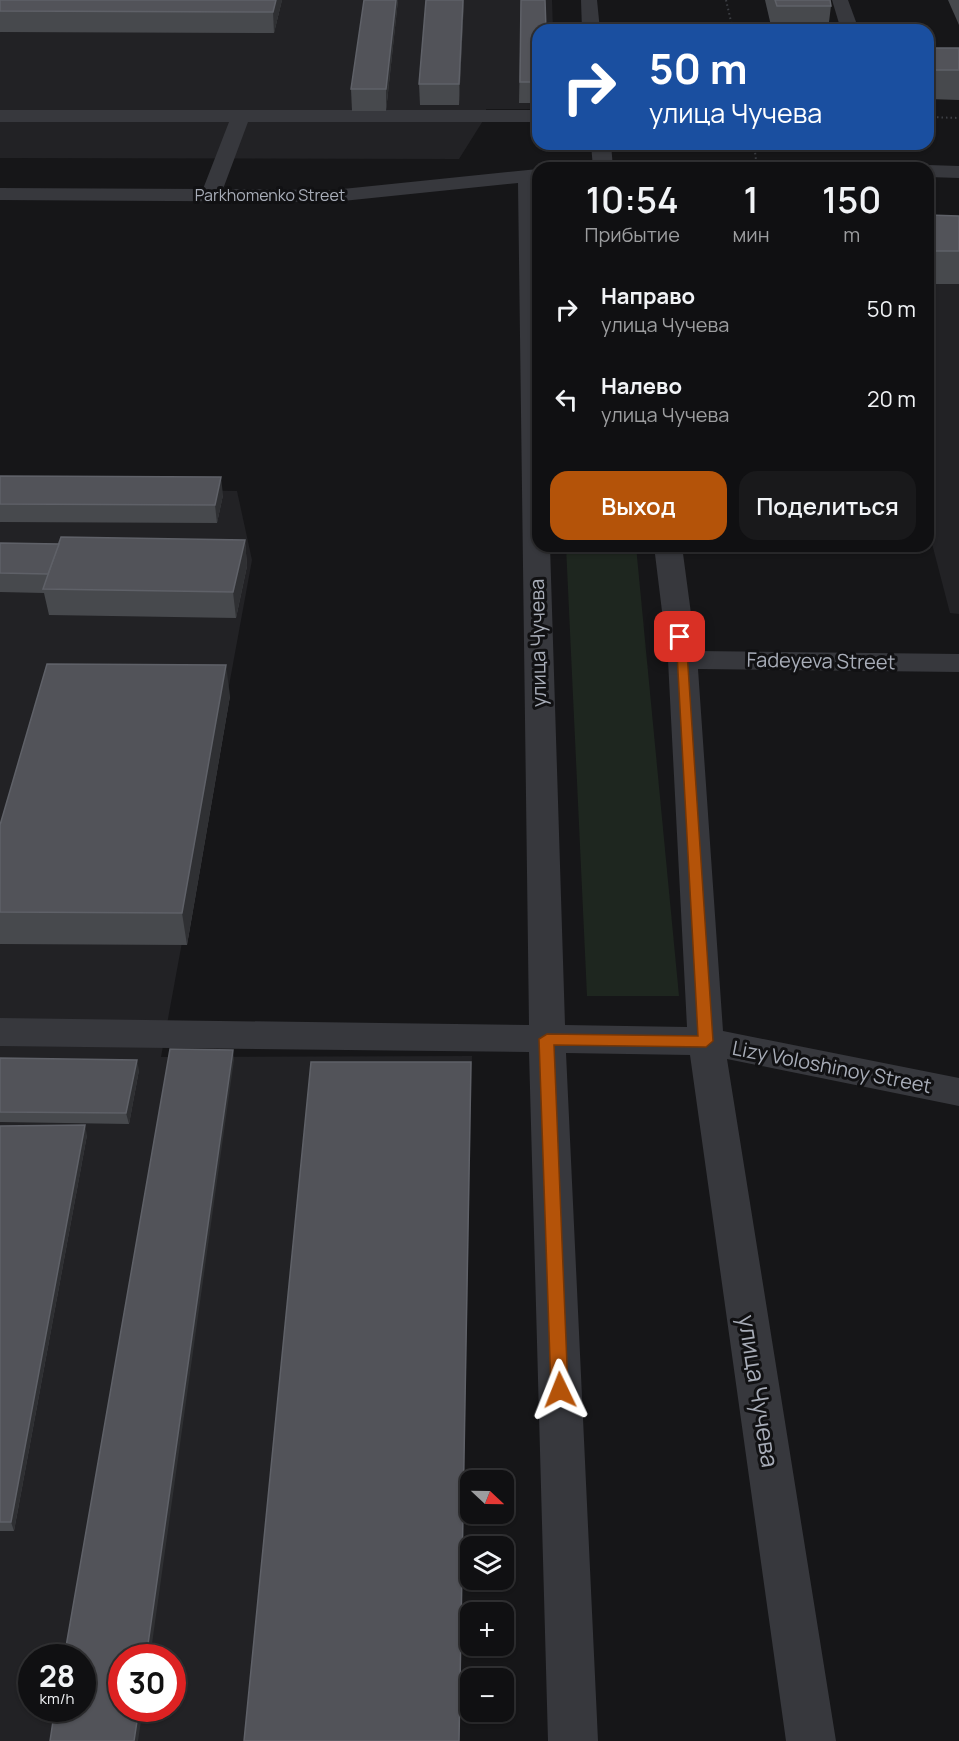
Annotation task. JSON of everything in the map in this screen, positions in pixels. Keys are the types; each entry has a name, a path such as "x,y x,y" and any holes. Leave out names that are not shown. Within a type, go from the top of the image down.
{"street":[{"path":"589,0 591,24"},
{"path":"840,0 848,24"},
{"path":"0,116 532,116"},
{"path":"211,195 241,116"},
{"path":"934,171 959,172"},
{"name":"Parkhomenko Street","path":"0,194 333,196 532,175"},
{"name":"улица Чучева","path":"539,552 547,1039 573,1741"},
{"name":"улица Чучева","path":"669,552 683,660 706,1041 811,1741"},
{"name":"Fadeyeva Street","path":"683,660 959,663"},
{"path":"0,1032 706,1041"},
{"name":"Lizy Voloshinoy Street","path":"706,1041 959,1092"}],"path":[{"path":"726,0 732,24"},
{"path":"934,117 959,118"}],"shaded area":[{"path":"0,0 552,0 553,24 532,24 532,109 486,109 486,116 459,159 0,158"},
{"path":"934,223 959,223 959,614 950,613 934,551"},
{"path":"0,487 237,491 252,560 161,1057 472,1056 464,1470 460,1470 460,1524 463,1524 463,1536 460,1536 460,1590 462,1590 459,1741 0,1741"},
{"path":"566,552 637,552 679,996 587,996"}],"building":[{"path":"0,0 276,0 273,12 0,11"},
{"path":"364,0 396,0 386,89 351,89"},
{"path":"426,0 463,0 459,84 419,84"},
{"path":"521,0 545,0 546,24 532,24 532,82 520,82"},
{"path":"775,0 830,0 831,6 777,6"},
{"path":"934,48 959,48 959,70 934,70"},
{"path":"934,215 959,216 959,251 934,251"},
{"path":"0,476 221,477 215,505 0,504"},
{"path":"61,537 245,540 233,592 43,589"},
{"path":"0,543 59,544 48,574 0,573"},
{"path":"47,664 226,665 182,913 0,912 0,825"},
{"path":"170,1049 233,1050 148,1644 108,1644 108,1722 137,1722 134,1741 50,1741 53,1722 96,1722 96,1644 66,1644"},
{"path":"0,1058 137,1060 126,1113 0,1112"},
{"path":"311,1062 471,1062 464,1470 460,1470 460,1524 463,1524 463,1536 460,1536 462,1590 459,1741 244,1741"},
{"path":"85,1125 11,1522 0,1522 0,1126"}],"route":[{"path":"560,1390 547,1039 706,1041 680,637"}]}
